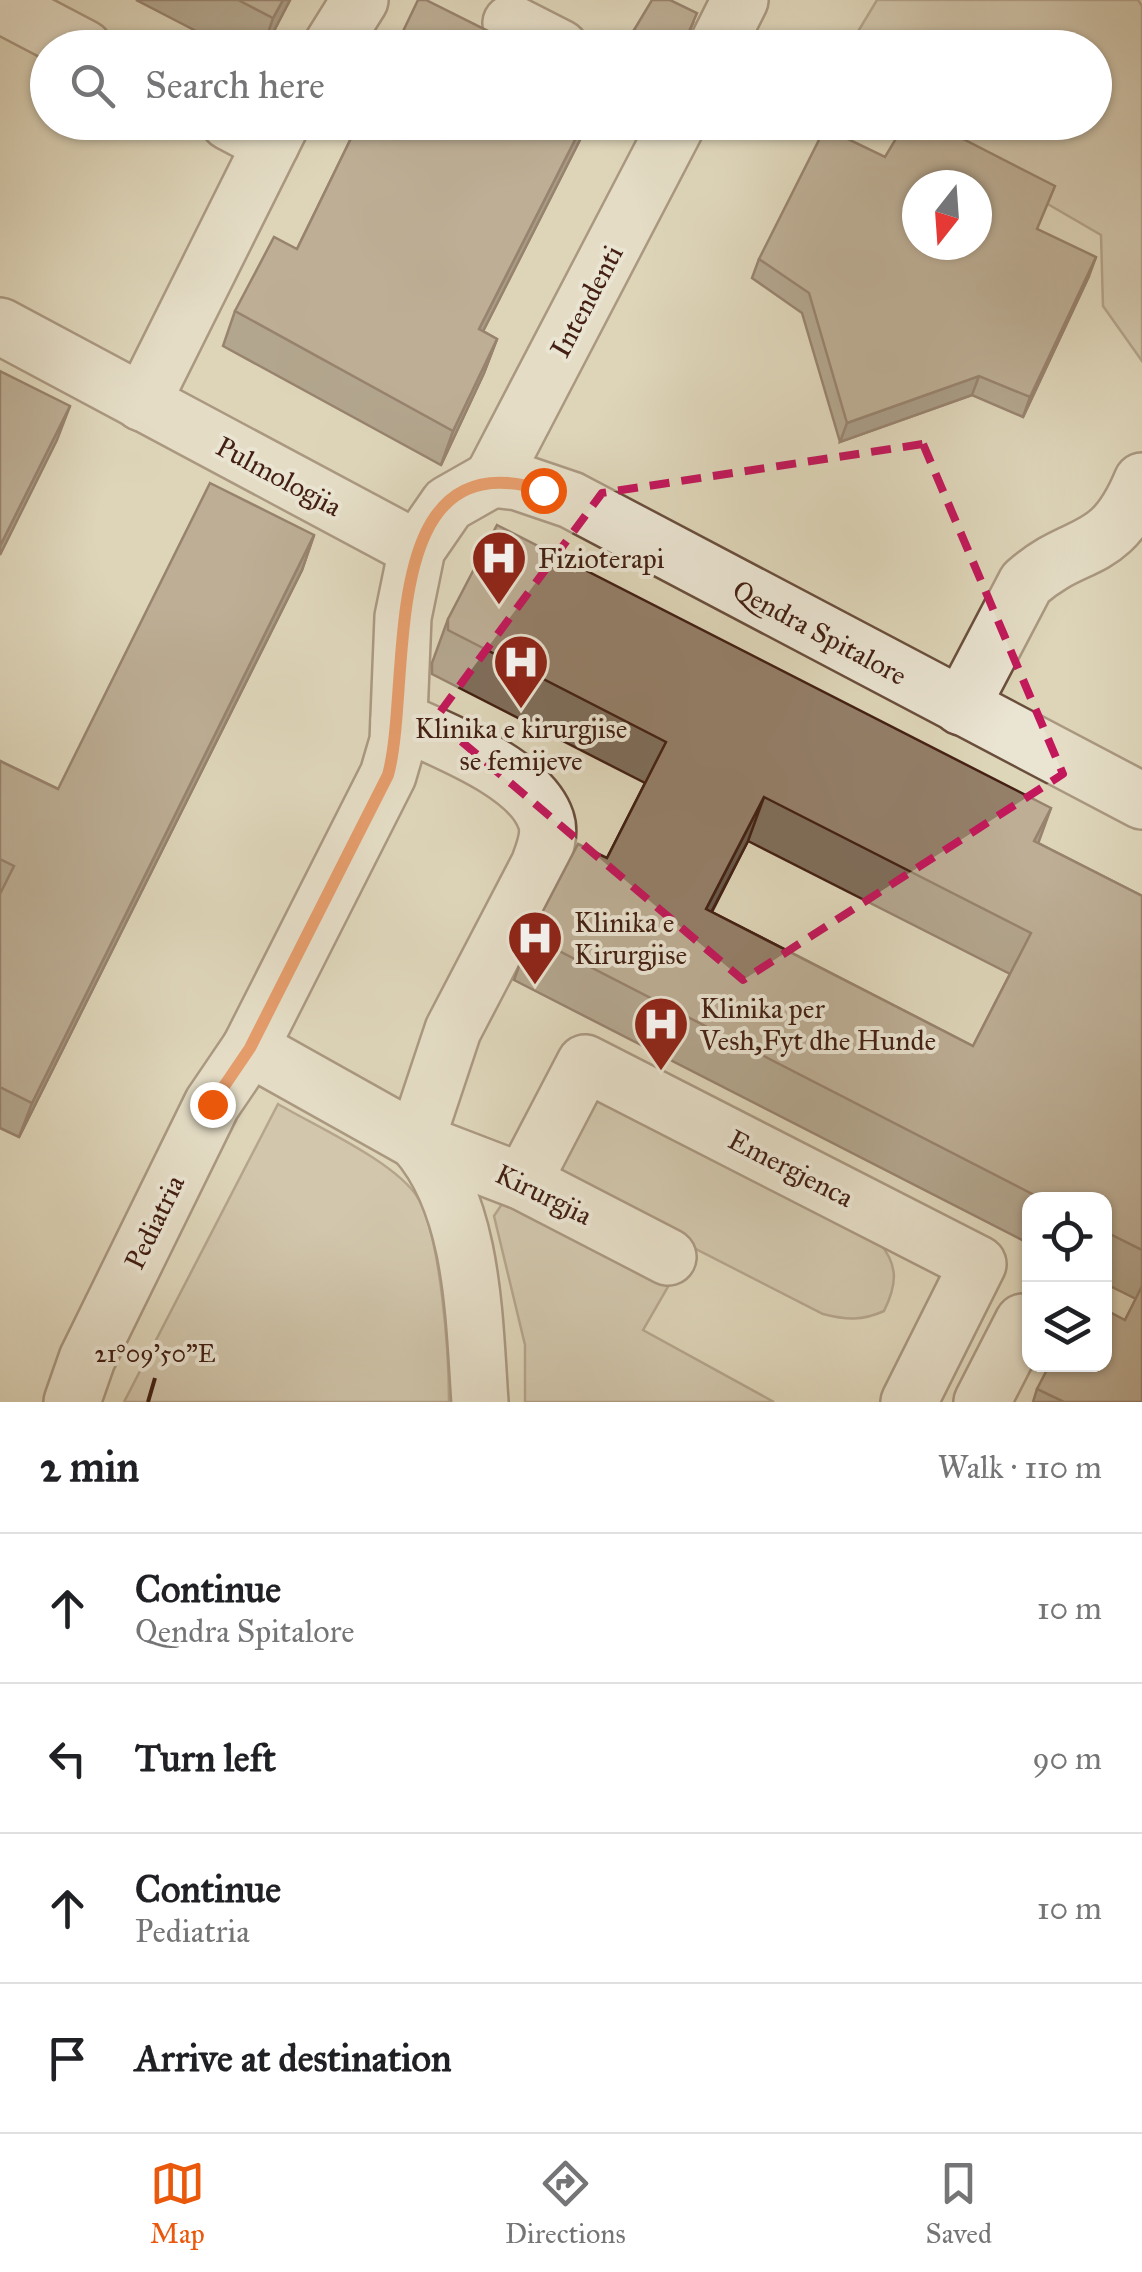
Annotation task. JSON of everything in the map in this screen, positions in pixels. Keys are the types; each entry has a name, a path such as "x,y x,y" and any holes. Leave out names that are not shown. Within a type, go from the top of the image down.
{"street":[{"path":"341,30 360,0"},
{"path":"725,30 740,0"},
{"path":"0,4 50,30"},
{"path":"512,23 525,30"},
{"path":"142,403 256,140"},
{"name":"Intendenti","path":"492,479 669,140"},
{"name":"Pulmologjia","path":"0,326 417,549"},
{"path":"417,549 448,504 492,479"},
{"name":"Qendra Spitalore","path":"492,479 518,482 571,500 1142,801"},
{"path":"961,707 1026,583 1042,569 1090,548 1116,530 1142,481"},
{"name":"Pediatria","path":"72,1402 87,1358 212,1104 250,1048 378,800 398,741 403,617 417,549"},
{"path":"399,720 514,780 535,800 547,821 547,842 539,865 453,1030 416,1141"},
{"name":"Kirurgjia","path":"250,1048 416,1141 523,1182 668,1257"},
{"name":"Emergjenca","path":"523,1182 585,1063 978,1264 909,1402"},
{"name":"Kirurgjia","path":"416,1141 436,1164 456,1220 467,1276 480,1402"},
{"path":"982,1402 1022,1324"}],"highlighted area":[{"path":"923,444 1063,774 743,980 435,719 602,493"}],"shaded area":[{"path":"877,0 1138,0 1142,6 1142,361 1103,306 1101,235 937,140 1112,140 1112,30 859,30"},
{"path":"596,1096 879,1242 894,1275 884,1311 854,1318 823,1314 555,1177"},
{"path":"278,1104 374,1158 418,1198 438,1267 449,1402 124,1402"},
{"path":"506,1198 532,1205 669,1285 643,1330 774,1402 525,1402 525,1345 494,1216"}],"building":[{"path":"238,0 283,0 273,18"},
{"path":"418,0 426,0 486,30 404,30"},
{"path":"652,0 670,0 697,13 690,30 634,30"},
{"path":"350,140 575,140 479,329 497,339 453,431 235,311 274,237 297,249"},
{"path":"819,140 850,140 885,157 895,140 965,140 1055,186 1037,229 1096,257 1030,397 979,376 847,423 809,293 759,259"},
{"path":"0,371 70,406 0,546"},
{"path":"210,483 314,535 32,1103 0,1087 0,894 14,866 0,859 0,761 58,789"},
{"path":"497,525 1051,808 1034,841 1142,896 1142,1250 1112,1235 1112,1192 1028,1192 530,936 578,844 607,858 666,742 448,630 448,619","holes":["764,797 1031,933 973,1046 706,909"]},
{"path":"1142,1286 1142,1402 1064,1402 1037,1389 1046,1372 1112,1372 1112,1313 1125,1320"}],"place":[{"name":"Fizioterapi","path":"499,607"},
{"name":"Klinika e kirurgjise se femijeve","path":"521,711"},
{"name":"Klinika e Kirurgjise","path":"535,987"},
{"name":"Klinika per Vesh,Fyt dhe Hunde","path":"661,1073"}],"route":[{"path":"212,1104 250,1048 388,775 398,741 403,617 417,549 448,504 471,488 492,479 543,490"}]}
